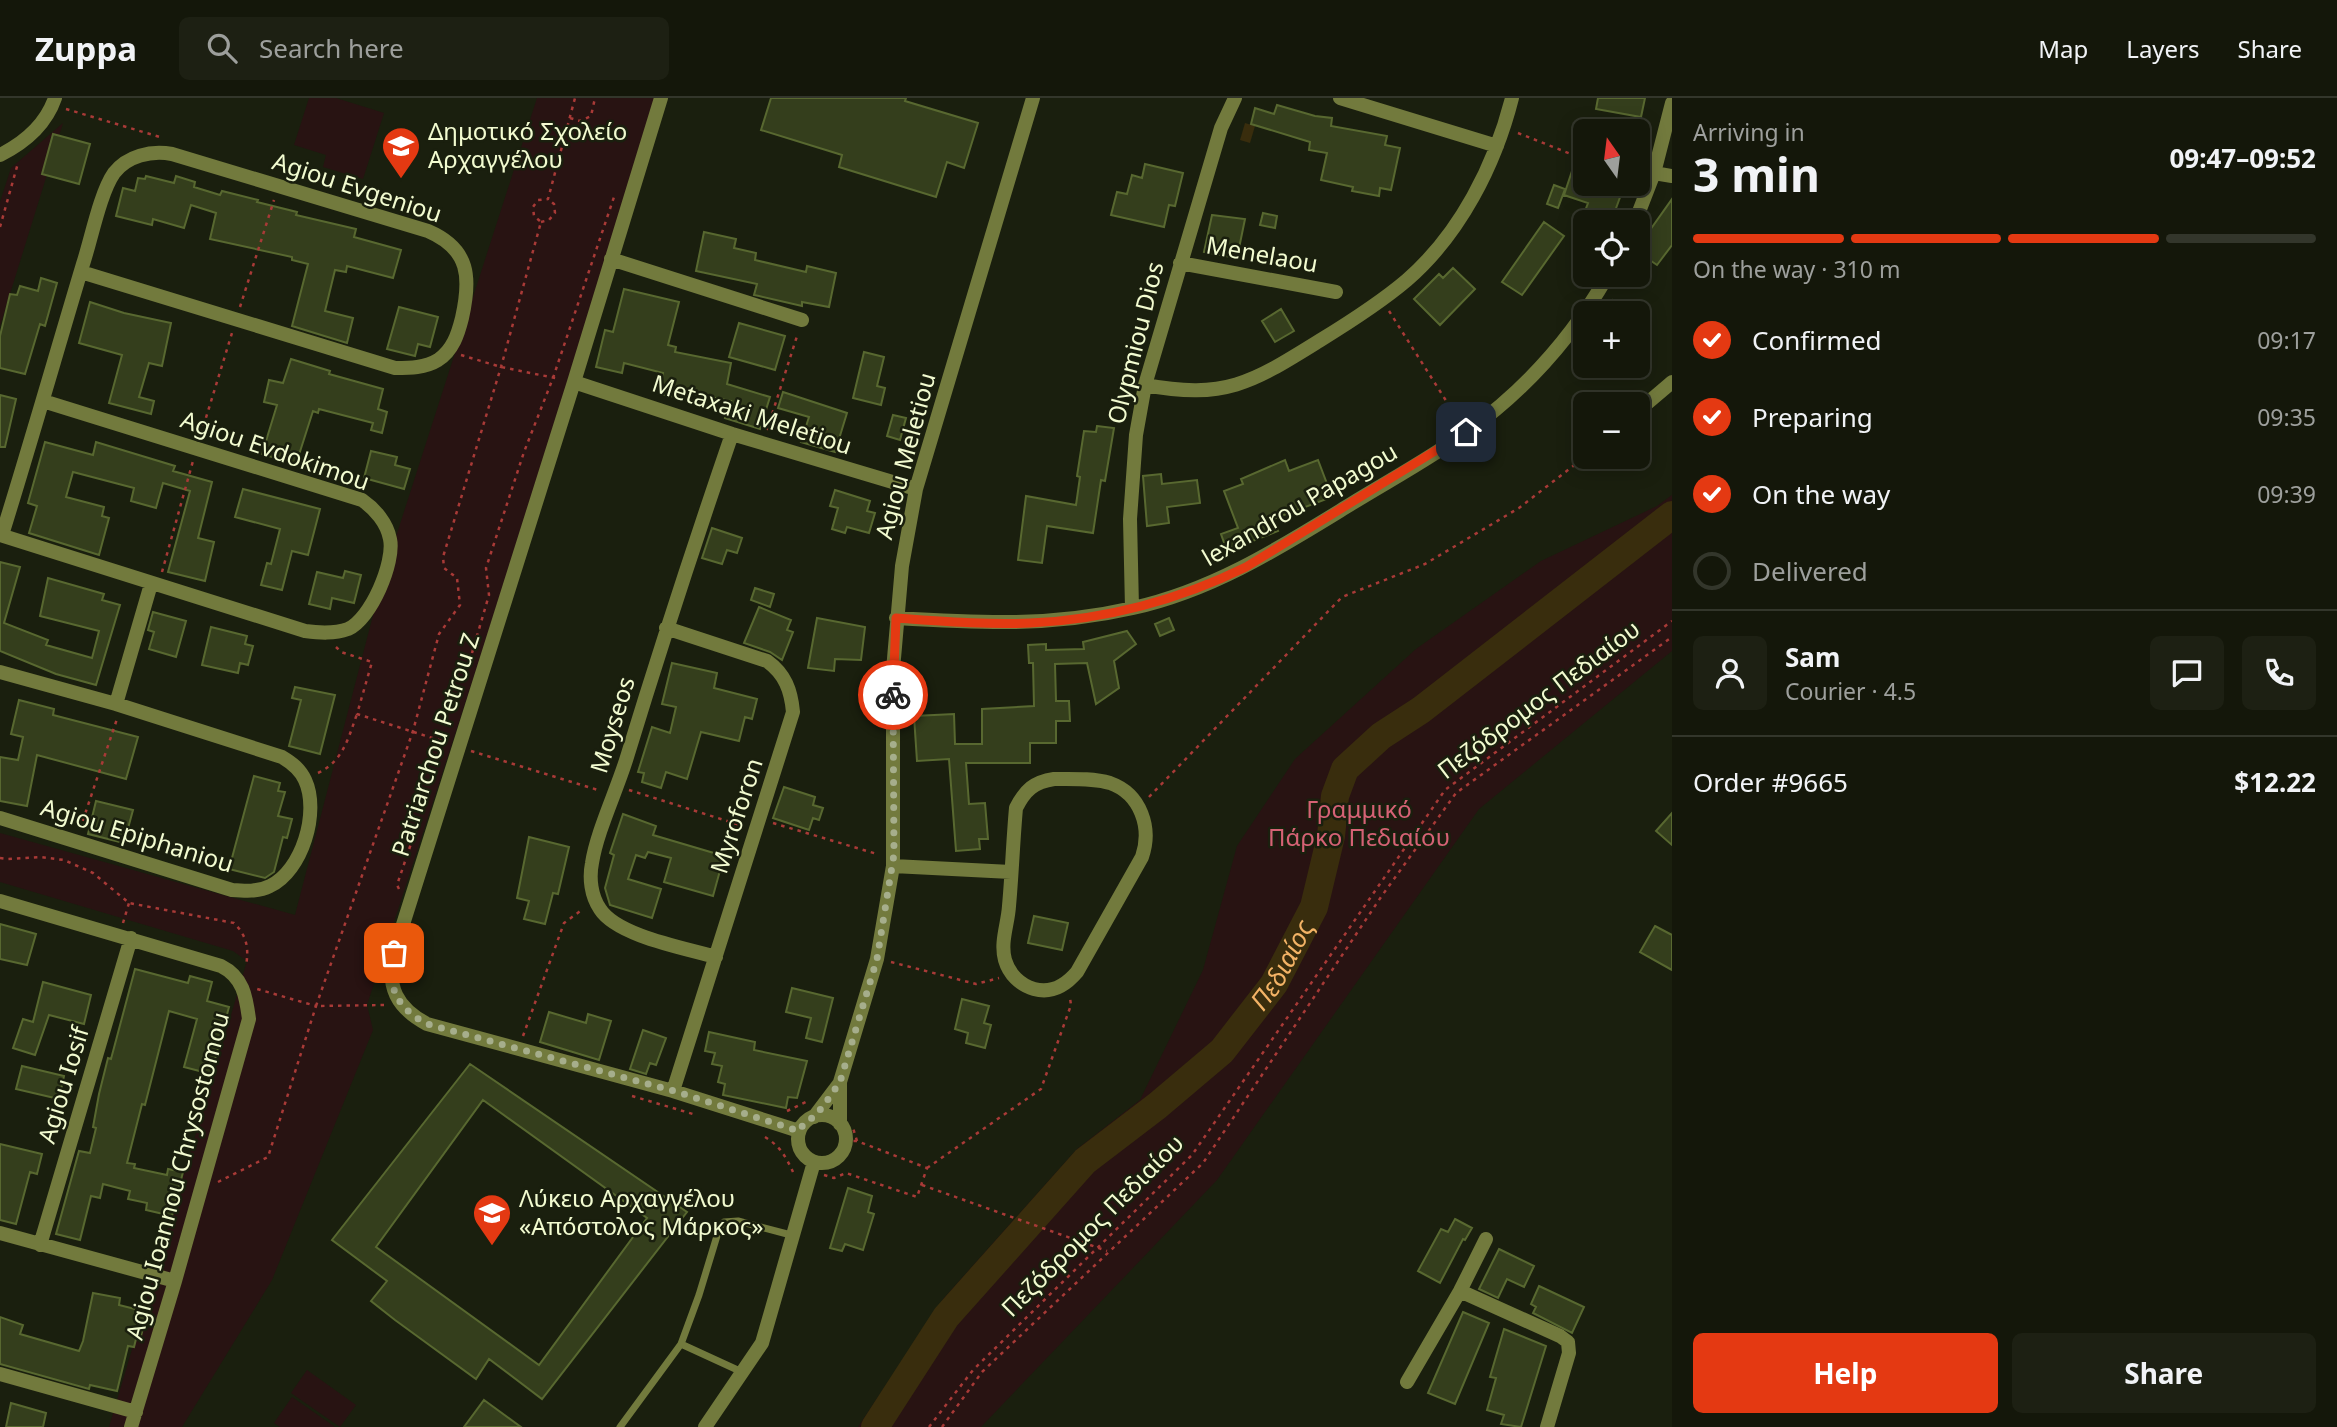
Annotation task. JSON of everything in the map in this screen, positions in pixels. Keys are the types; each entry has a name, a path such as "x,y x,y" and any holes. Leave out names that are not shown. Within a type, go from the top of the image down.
{"street":[{"name":"Patriarchou Petrou Z","path":"661,98 394,953 393,983 400,1004 414,1017 427,1024 674,1091 799,1131"},
{"name":"Agiou Meletiou","path":"839,1118 840,1082 877,959 893,860 893,670 896,618 916,489 1033,98"},
{"name":"Olypmiou Dios","path":"1132,608 1129,554 1132,476 1145,385 1221,128 1235,98"},
{"path":"1340,98 1497,146"},
{"path":"1145,385 1195,391 1230,387 1250,381 1382,300 1409,278 1455,226 1497,146 1505,128 1512,98"},
{"path":"0,155 37,129 54,102"},
{"path":"1640,210 1654,173 1672,103"},
{"name":"Agiou Evgeniou","path":"1,535 108,183 122,165 132,159 150,153 169,153 428,231 450,243 463,261 468,292 458,332 448,350"},
{"path":"1654,173 1672,176"},
{"path":"611,259 802,320"},
{"name":"Menelaou","path":"1180,263 1336,292"},
{"path":"81,272 395,368 412,369 425,366 438,360 448,350"},
{"name":"lexandrou Papagou","path":"896,618 1029,623 1132,608 1183,594 1219,580 1246,567 1466,432 1504,402 1548,359 1600,287"},
{"name":"Metaxaki Meletiou","path":"574,382 732,434 916,489"},
{"path":"1650,401 1672,382"},
{"name":"Agiou Evdokimou","path":"1,535 305,631 321,633 349,628 368,613 376,599 391,549 382,520 370,505 351,495 43,401"},
{"name":"Moyseos","path":"596,900 591,866 666,628 732,434"},
{"path":"119,705 155,585"},
{"name":"Myroforon","path":"666,628 767,661 777,668 789,688 793,712 674,1091"},
{"path":"0,672 271,752 291,763 304,780"},
{"name":"Agiou Epiphaniou","path":"0,818 232,890 257,890 279,880 297,862 310,812 304,780"},
{"path":"1095,780 1124,790 1139,807 1146,834 1142,857 1090,952 1069,982 1051,990 1039,990 1023,985 1007,967 1003,951 1016,808 1022,795 1029,787 1042,781 1095,780"},
{"path":"893,860 1011,872"},
{"path":"596,900 608,919 617,925 716,957"},
{"name":"Agiou Ioannou Chrysostomou","path":"0,901 221,966 232,971 242,985 249,1019 176,1281 131,1427"},
{"name":"Agiou Iosif","path":"40,1245 125,937"},
{"name":"Agiou Meletiou","path":"814,1117 840,1082"},
{"path":"705,1427 762,1343 812,1167 800,1150 799,1131 805,1122 814,1117 839,1118 851,1141 837,1157 812,1167"},
{"path":"0,1233 176,1281"},
{"path":"1408,1382 1460,1291 1486,1238"},
{"path":"1460,1291 1568,1342 1569,1353 1547,1427"},
{"path":"0,1374 136,1412"}],"lane":[{"path":"620,1427 681,1344 717,1233 724,1223 738,1222 791,1235"},
{"path":"681,1344 741,1372"}],"path":[{"path":"548,199 575,98"},
{"path":"570,118 580,121 591,116 595,98"},
{"path":"54,102 154,134 163,141 169,153"},
{"path":"1505,128 1573,155"},
{"path":"0,227 26,139"},
{"path":"155,585 278,186"},
{"path":"469,662 489,595 486,568 524,452 554,378 617,187"},
{"path":"548,199 554,204 555,213 549,220 541,222 534,216 533,207 538,200 548,199"},
{"path":"201,1190 268,1157 316,1006 413,731 439,635 460,605 457,579 444,568 443,558 501,367 541,222"},
{"path":"1382,300 1466,432"},
{"path":"763,443 802,320"},
{"path":"448,350 501,367 574,382"},
{"path":"1139,807 1342,597 1425,564 1519,509 1573,466"},
{"name":"Πεζόδρομος Πεδιαίου","path":"929,1427 973,1370 1192,1155 1445,790 1672,621"},
{"path":"304,780 331,767 344,751 372,662 341,652 321,633"},
{"path":"942,1427 982,1372 1203,1163 1381,897 1456,793 1672,637"},
{"path":"76,842 119,705"},
{"path":"357,714 459,747 616,791 878,854 893,860"},
{"path":"401,892 397,885 419,820"},
{"path":"0,858 40,857 64,860 93,873 129,903 234,923 244,933 248,949 242,985 275,992 316,1006 387,1005 384,997"},
{"path":"518,1049 565,923 596,900"},
{"path":"125,937 129,903"},
{"path":"877,959 976,984 1012,975"},
{"path":"812,1167 834,1178 846,1173 916,1197 927,1168 1041,1089 1070,1005 1069,982"},
{"path":"633,1097 699,1116"},
{"path":"839,1118 853,1126 851,1141 927,1168"},
{"path":"762,1134 786,1156 793,1172"},
{"path":"922,1185 1108,1251"}],"green space":[{"path":"309,98 336,98 384,113 363,179 323,167 326,155 294,145"},
{"path":"537,98 662,98 367,1005 373,1030 272,1280 182,1427 109,1427 247,961 233,951 0,882 0,833 295,915 383,577"},
{"path":"63,123 0,326 0,202 11,168"},
{"name":"Γραμμικό Πάρκο Πεδιαίου","path":"1672,495 1672,651 1479,809 1217,1180 981,1427 858,1427 944,1298 1077,1149 1140,1100 1203,970 1237,846 1295,759 1416,649 1541,561 1657,506"},
{"path":"307,1370 356,1405 340,1427 291,1393"},
{"path":"292,1397 335,1427 280,1427 274,1423"}],"shaded area":[{"path":"1245,123 1255,126 1250,143 1240,140"}],"building":[{"path":"771,98 906,98 905,101 978,123 964,168 947,162 936,197 839,167 842,155 761,130"},
{"path":"1598,98 1645,98 1641,117 1596,109"},
{"path":"1277,105 1332,118 1331,126 1387,136 1385,145 1400,148 1391,190 1380,188 1379,196 1352,191 1353,187 1321,180 1327,153 1309,150 1310,142 1251,124 1255,108 1274,114"},
{"path":"53,134 90,144 79,184 42,174"},
{"path":"1145,164 1183,173 1175,206 1169,205 1164,227 1111,215 1117,192 1127,194 1132,175 1142,178"},
{"path":"1572,171 1573,196 1620,196 1615,210 1585,210 1588,203 1564,195"},
{"path":"146,176 174,183 176,176 195,182 194,187 220,195 222,191 258,200 257,202 297,212 296,215 356,229 354,237 401,250 393,278 347,266 346,272 335,270 325,311 353,318 347,343 292,326 308,264 292,260 292,257 210,239 216,213 191,205 184,228 153,219 152,225 116,216 123,188 135,191 138,178 145,179"},
{"path":"1554,185 1565,189 1558,208 1547,204"},
{"path":"1672,199 1672,245 1657,265 1650,260 1650,230"},
{"path":"1263,213 1277,216 1275,228 1260,225"},
{"path":"1212,215 1245,219 1237,258 1204,252"},
{"path":"1544,222 1564,236 1522,295 1502,282"},
{"path":"704,232 736,239 734,248 756,253 755,260 806,272 807,266 836,273 829,307 802,302 802,306 754,295 757,284 696,271"},
{"path":"1453,268 1475,289 1440,325 1414,299 1439,274 1443,278"},
{"path":"41,278 57,283 45,326 40,324 25,374 0,368 0,336 10,294 17,295 20,286 38,291"},
{"path":"624,289 679,302 668,345 676,347 675,352 731,363 727,384 770,397 760,429 725,418 731,401 689,393 687,399 659,394 663,373 624,363 622,373 596,367 605,330 613,332"},
{"path":"90,302 124,313 171,323 162,366 149,363 139,397 154,401 151,414 109,403 122,355 79,343"},
{"path":"399,307 438,317 430,347 418,344 415,356 387,349"},
{"path":"1281,309 1294,331 1275,342 1262,321"},
{"path":"739,323 785,336 775,370 729,357"},
{"path":"864,352 884,357 877,386 885,388 881,405 853,398"},
{"path":"291,359 330,371 329,374 383,389 378,409 387,412 382,433 371,430 373,423 319,409 318,413 313,411 296,464 262,454 277,405 264,402 269,380 283,383"},
{"path":"783,392 847,413 835,452 801,442 809,417 778,408"},
{"path":"0,395 16,399 5,447 0,447"},
{"path":"893,415 906,418 900,440 887,436"},
{"path":"1097,426 1114,428 1105,481 1101,480 1093,533 1047,526 1042,563 1018,560 1026,496 1076,505 1080,477 1077,476 1084,431 1096,432"},
{"path":"45,442 93,455 96,442 175,466 173,471 212,482 198,538 214,542 205,581 168,572 190,491 163,483 156,508 131,501 134,488 73,472 66,497 104,507 102,516 109,518 99,555 29,533 37,506 28,503"},
{"path":"371,451 397,457 395,465 410,469 404,489 364,478"},
{"path":"1285,460 1289,471 1318,460 1332,497 1273,519 1278,531 1227,551 1221,534 1238,528 1224,491 1243,484 1241,479"},
{"path":"1161,474 1162,484 1197,480 1200,503 1167,507 1169,523 1147,526 1143,476"},
{"path":"243,489 320,509 308,555 292,551 282,590 261,585 267,563 271,564 280,529 235,517"},
{"path":"835,490 870,501 867,511 875,513 869,533 847,527 845,533 832,529 838,508 830,506"},
{"path":"712,528 742,538 737,553 727,550 722,564 702,558"},
{"path":"0,562 20,567 4,623 48,640 46,645 92,658 99,631 40,616 48,578 104,594 102,600 120,605 96,685 56,674 0,651"},
{"path":"345,571 361,575 354,603 332,598 330,609 309,604 317,572 343,578"},
{"path":"755,588 774,594 770,607 751,600"},
{"path":"759,607 791,620 787,630 793,632 782,660 770,652 744,643"},
{"path":"153,612 186,621 176,657 149,649 154,632 148,630"},
{"path":"817,618 865,627 861,660 835,659 834,671 808,668"},
{"path":"1169,618 1174,630 1160,636 1155,624"},
{"path":"211,627 247,636 245,644 253,646 248,665 240,663 238,673 202,665"},
{"path":"1127,631 1136,644 1114,661 1119,688 1096,704 1087,663 1055,664 1056,701 1069,701 1070,721 1056,721 1056,743 1030,743 1030,763 966,763 969,804 985,803 988,839 979,839 980,849 956,851 949,759 917,761 914,716 954,714 955,744 982,744 982,709 1034,706 1033,663 1029,663 1028,645 1046,644 1046,650 1084,649 1083,642"},
{"path":"672,663 717,673 714,688 757,699 752,719 745,717 739,741 701,732 687,779 666,772 661,788 642,782 644,773 638,772 652,727 670,733 676,707 662,704"},
{"path":"295,687 335,695 320,754 289,746 301,700 292,698"},
{"path":"19,700 54,709 53,715 138,737 126,779 37,755 27,806 0,801 0,757 18,760 23,737 11,734"},
{"path":"254,776 280,783 278,791 285,792 278,816 292,819 287,838 283,837 274,872 265,878 229,869"},
{"path":"784,787 815,797 813,805 823,808 819,820 813,818 809,830 773,818"},
{"path":"96,801 133,810 124,843 88,834"},
{"path":"1672,813 1672,845 1656,831"},
{"path":"623,814 656,826 653,835 724,856 713,896 664,882 671,858 648,852 645,858 636,855 628,879 661,889 652,918 610,905 605,888 614,855 610,853"},
{"path":"529,837 569,847 558,894 553,893 545,924 524,919 529,901 517,898"},
{"path":"1034,916 1068,923 1062,950 1028,943"},
{"path":"0,924 36,934 27,965 0,959"},
{"path":"1655,926 1672,935 1672,970 1640,952"},
{"path":"135,969 188,983 190,976 212,982 207,1001 229,1007 211,1074 184,1067 197,1019 169,1011 145,1105 142,1104 127,1163 135,1164 134,1168 167,1175 168,1169 183,1172 172,1216 146,1210 147,1203 128,1199 130,1191 103,1184 100,1198 91,1196 80,1240 56,1234 79,1151 90,1153 96,1128 93,1127 99,1094"},
{"path":"43,982 91,995 84,1024 49,1015 35,1055 13,1048 23,1019 33,1022"},
{"path":"792,988 833,998 822,1042 806,1038 811,1018 786,1012"},
{"path":"962,999 989,1006 984,1023 991,1025 985,1048 966,1043 968,1033 955,1029"},
{"path":"549,1012 586,1023 588,1014 611,1021 599,1060 540,1042"},
{"path":"643,1030 666,1038 656,1065 650,1063 646,1074 630,1069"},
{"path":"709,1032 755,1042 754,1050 807,1061 797,1098 788,1097 786,1108 723,1095 725,1084 718,1082 722,1066 712,1064 715,1053 705,1051"},
{"path":"470,1064 687,1212 542,1399 489,1359 476,1379 395,1320 371,1301 387,1281 332,1240","holes":["483,1100 647,1218 539,1365 376,1247"]},
{"path":"22,1066 64,1076 59,1099 16,1089"},
{"path":"0,1144 42,1154 37,1174 30,1172 16,1224 0,1220"},
{"path":"848,1188 872,1196 868,1212 874,1214 863,1250 845,1244 842,1251 830,1248"},
{"path":"1455,1219 1472,1228 1465,1240 1463,1239 1440,1283 1418,1271 1441,1229 1448,1232"},
{"path":"1499,1249 1534,1266 1524,1287 1507,1279 1498,1298 1479,1289"},
{"path":"1539,1286 1584,1307 1572,1333 1533,1313 1536,1307 1531,1304"},
{"path":"93,1293 120,1298 119,1305 147,1312 140,1340 136,1339 134,1347 128,1346 117,1391 90,1385 89,1389 0,1364 0,1317 23,1325 20,1334 79,1351"},
{"path":"1463,1312 1489,1323 1455,1404 1428,1393"},
{"path":"1504,1329 1546,1346 1521,1427 1501,1424 1504,1415 1487,1410 1496,1378 1490,1377"},
{"path":"484,1400 521,1427 464,1427"},
{"path":"11,1403 46,1413 43,1427 6,1427"}],"waterway":[{"name":"Πεδιαίος","path":"875,1427 946,1317 1085,1161 1157,1106 1222,1051 1274,984 1314,907 1331,836 1335,796 1345,769 1381,736 1421,710 1672,515"}],"way so far":[{"path":"394,953 391,973 400,1004 407,1012 427,1024 674,1091 799,1131 805,1122 814,1117 840,1082 877,959 894,854 893,695"}],"place":[{"name":"Δημοτικό Σχολείο Αρχαγγέλου","path":"401,180"},
{"name":"Λύκειο Αρχαγγέλου «Απόστολος Μάρκος»","path":"492,1247"}],"route":[{"path":"893,695 896,618 1029,623 1093,616 1172,598 1246,567 1466,432"}]}
